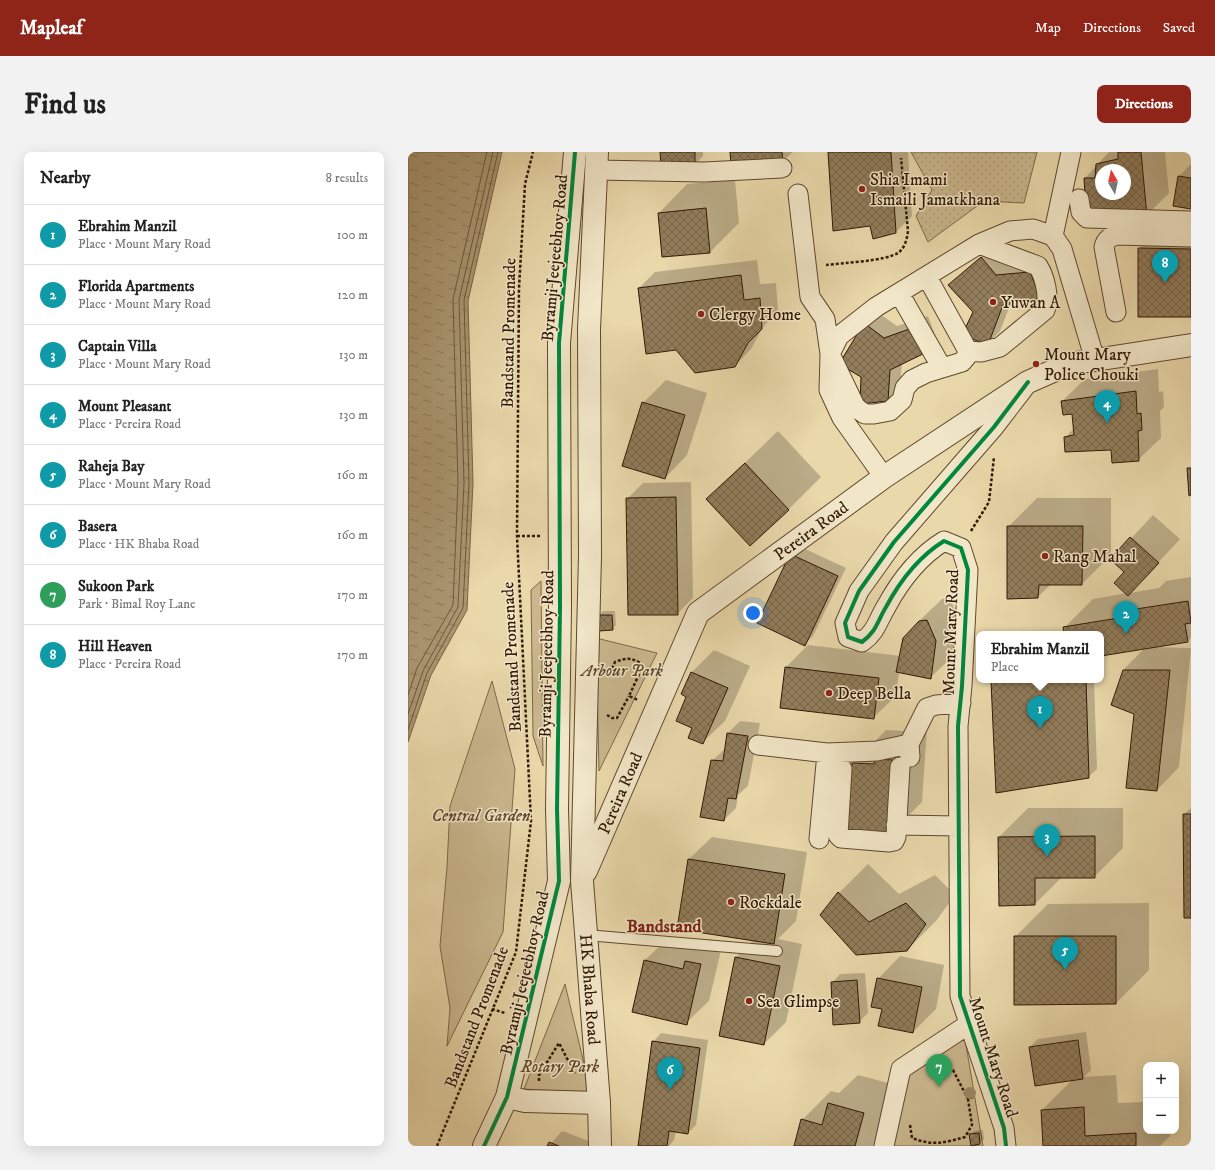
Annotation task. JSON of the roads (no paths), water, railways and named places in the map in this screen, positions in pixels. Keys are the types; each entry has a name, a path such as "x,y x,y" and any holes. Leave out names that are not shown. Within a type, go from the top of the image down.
{"street":[{"name":"Byramji Jeejeebhoy Road","path":"484,1146 507,1097 559,881 557,809 560,593 559,343 575,152"},
{"path":"1052,236 1071,152"},
{"name":"Byramji Jeejeebhoy Road","path":"582,881 590,555 589,329 597,161"},
{"path":"597,161 704,172 782,168"},
{"path":"798,194 810,297 825,320 830,354 829,390 842,418 884,477"},
{"path":"1079,199 1081,212 1087,218 1191,221"},
{"path":"830,354 839,336 876,307 979,244 1010,231 1033,229 1052,236 1062,249 1095,360"},
{"path":"1116,312 1104,247 1105,241 1110,237 1117,235 1191,237"},
{"path":"968,351 981,352 1000,347 1045,310 1048,303 1042,272 1038,266 979,244"},
{"path":"830,354 855,406 865,414 890,411 902,400 905,388 912,380 926,372 962,362 967,356 968,351 927,277"},
{"path":"899,293 942,368"},
{"name":"Pereira Road","path":"582,881 698,613 884,477 1028,382 1069,364 1191,344"},
{"name":"Mount Mary Road","path":"1006,1146 1004,1128 960,996 958,726 961,703 968,570 961,548 944,541 930,550 901,582 872,635 862,642 848,637 845,623 864,585 894,542 994,427 1028,382"},
{"path":"842,769 838,835 841,838 889,842 894,841 896,837 896,825 906,756 927,708 936,705 961,703"},
{"path":"758,745 827,753 877,751 906,756"},
{"path":"819,839 827,753"},
{"path":"896,825 959,826"},
{"path":"559,881 582,881"},
{"name":"HK Bhaba Road","path":"582,881 599,1103 600,1146"},
{"path":"884,1146 900,1069 969,1024"},
{"path":"507,1097 525,1101 599,1103"}],"lane":[{"path":"586,935 777,951"}],"water":[{"path":"408,152 502,152 468,301 473,483 467,610 431,675 408,742"}],"place":[{"name":"Shia Imami Ismaili Jamatkhana","path":"862,189"},
{"name":"Hill Heaven","path":"1165,283"},
{"name":"Yuwan A","path":"993,302"},
{"name":"Clergy Home","path":"701,314"},
{"name":"Mount Mary Police Chouki","path":"1036,364"},
{"name":"Mount Pleasant","path":"1107,423"},
{"name":"Rang Mahal","path":"1045,556"},
{"name":"Florida Apartments","path":"1126,634"},
{"name":"Deep Bella","path":"829,693"},
{"name":"Ebrahim Manzil","path":"1040,729"},
{"name":"Captain Villa","path":"1047,857"},
{"name":"Rockdale","path":"731,902"},
{"name":"Raheja Bay","path":"1065,970"},
{"name":"Sea Glimpse","path":"749,1001"},
{"name":"Sukoon Park","path":"939,1087"},
{"name":"Basera","path":"670,1090"}],"district":[{"name":"Bandstand","path":"664,926"}],"park label":[{"name":"Arbour Park","path":"622,670"},
{"name":"Central Garden","path":"481,815"},
{"name":"Rotary Park","path":"560,1066"}]}
